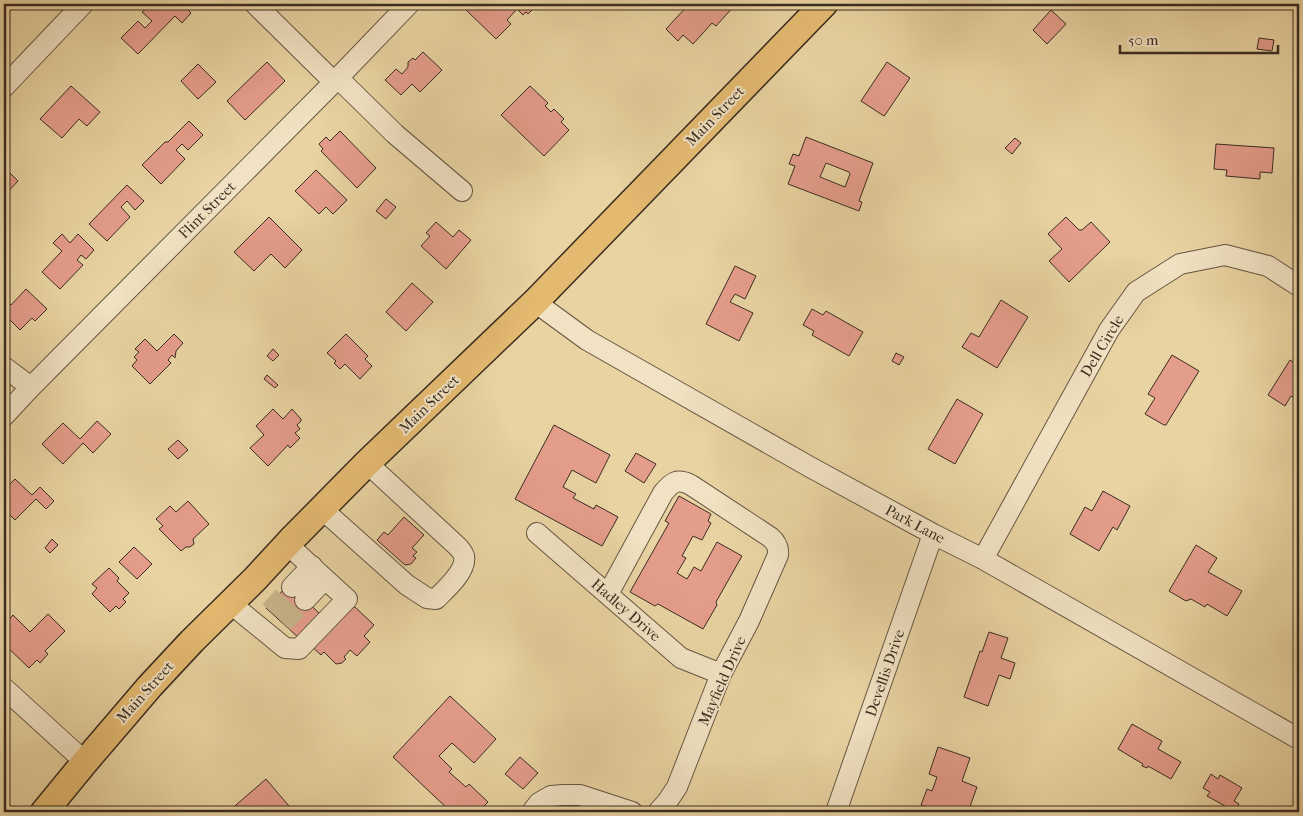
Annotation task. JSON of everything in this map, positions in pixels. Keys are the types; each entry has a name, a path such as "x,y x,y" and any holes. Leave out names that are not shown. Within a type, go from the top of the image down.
{"main road":[{"name":"Main Street","path":"44,812 85,762 192,641 367,463 535,302 824,4"}],"street":[{"path":"4,87 83,4"},
{"path":"255,4 395,134 462,191"},
{"name":"Flint Street","path":"4,416 409,4"},
{"name":"Dell Circle","path":"984,559 1110,330 1136,292 1180,264 1226,255 1268,266 1299,286"},
{"name":"Park Lane","path":"535,302 587,340 810,467 933,534 984,559 1299,739"},
{"path":"4,367 31,387"},
{"path":"322,509 407,585 427,598 436,599 459,575 463,567 464,555 458,546 367,463"},
{"name":"Mayfield Drive","path":"608,594 663,493 669,486 678,481 691,484 770,537 777,545 778,555 749,621 721,674 677,787 658,812"},
{"name":"Hadley Drive","path":"538,533 681,658 721,674"},
{"name":"Devellis Drive","path":"836,812 933,534"},
{"path":"230,603 270,624 285,648 299,648 347,600 288,544"},
{"path":"299,594 318,573"},
{"path":"4,688 85,762"},
{"path":"532,812 539,803 551,796 562,795 580,795 632,812"}],"building":[{"path":"151,4 182,4 191,13 182,23 175,16 138,54 121,38 138,21 145,28 152,21 142,12"},
{"path":"470,4 538,4 528,14 526,12 523,15 517,9 507,20 511,24 496,39 465,9"},
{"path":"689,4 693,4 696,7 699,4 736,4 716,26 712,23 693,44 683,35 678,41 666,29"},
{"path":"1051,10 1066,24 1047,44 1033,30"},
{"path":"1259,38 1274,40 1272,51 1257,49"},
{"path":"423,52 442,70 420,92 412,84 401,95 385,80 396,69 402,74 408,67 408,62 413,58 415,60"},
{"path":"267,62 285,81 245,120 227,101"},
{"path":"887,62 910,78 884,116 861,101"},
{"path":"198,64 216,82 198,99 181,81"},
{"path":"71,86 100,112 87,126 79,119 62,138 40,119"},
{"path":"530,86 548,103 545,106 551,112 554,109 564,119 561,122 569,130 544,156 501,115"},
{"path":"189,121 203,135 188,150 182,144 176,150 185,159 161,184 142,165"},
{"path":"340,131 376,168 357,188 321,151 323,149 319,144 326,137 330,141"},
{"path":"806,137 873,163 859,201 862,202 859,211 788,184 795,166 789,164 793,154 799,156","holes":["826,163 849,172 845,187 820,177"]},
{"path":"1015,138 1021,143 1012,154 1005,148"},
{"path":"1216,144 1274,148 1272,173 1260,172 1260,179 1226,176 1227,170 1214,169"},
{"path":"4,167 18,181 4,196"},
{"path":"316,170 347,200 333,214 326,207 319,214 295,191"},
{"path":"127,185 144,201 135,210 127,201 121,207 130,217 107,241 89,224"},
{"path":"386,199 396,207 386,219 376,211"},
{"path":"269,217 302,250 285,268 271,254 254,271 234,252"},
{"path":"1066,217 1079,230 1082,230 1091,222 1110,242 1069,282 1049,261 1062,249 1048,234"},
{"path":"436,222 453,237 459,230 471,240 446,269 421,246 430,236 426,233"},
{"path":"62,234 70,243 78,234 94,250 86,259 81,255 77,260 83,265 60,289 42,272 62,251 53,243"},
{"path":"735,266 756,276 745,299 735,294 730,302 753,313 739,341 706,324"},
{"path":"412,283 433,302 406,331 386,312"},
{"path":"26,289 47,309 35,321 32,318 20,330 6,316 4,318 4,302 6,300 11,305"},
{"path":"1001,300 1028,317 997,368 962,347 971,333 979,337"},
{"path":"812,309 823,315 826,311 863,332 849,356 812,335 814,331 803,325"},
{"path":"174,334 183,343 176,351 175,358 172,355 168,360 171,363 150,384 132,366 137,360 134,357 139,352 135,349 145,339 157,351"},
{"path":"346,334 368,356 365,359 372,366 360,379 345,364 340,369 334,363 336,361 327,353"},
{"path":"273,349 279,355 273,361 267,356"},
{"path":"896,353 904,357 899,365 892,361"},
{"path":"1172,355 1199,371 1166,425 1164,425 1145,414 1155,398 1148,394"},
{"path":"1290,360 1299,366 1299,401 1291,396 1285,406 1268,395"},
{"path":"267,375 278,385 275,388 264,379"},
{"path":"957,399 983,414 955,464 928,449"},
{"path":"273,409 283,419 292,409 301,419 297,425 300,429 295,433 300,438 290,448 288,445 268,466 250,448 264,435 256,426"},
{"path":"97,421 111,434 93,453 83,443 63,464 42,444 63,423 80,439"},
{"path":"554,425 610,455 596,483 572,470 563,487 576,494 573,498 594,509 596,505 618,517 602,546 515,499"},
{"path":"178,440 188,450 178,459 168,449"},
{"path":"636,453 656,464 644,483 625,471"},
{"path":"15,479 32,495 40,487 54,501 46,509 36,499 15,520 4,509 4,484 6,482 9,485"},
{"path":"1103,491 1130,506 1117,530 1113,527 1099,551 1070,534 1085,507 1092,511"},
{"path":"679,496 711,514 708,521 711,523 702,540 693,536 682,556 686,558 677,573 687,579 694,567 701,571 717,542 742,556 703,629 658,604 655,606 630,592 669,523 665,521"},
{"path":"188,501 209,524 193,539 194,544 181,551 159,529 163,526 156,519 170,506 176,512"},
{"path":"404,517 424,535 412,548 417,552 413,556 416,558 411,564 405,565 377,540 384,532 388,535"},
{"path":"52,539 58,545 50,553 45,548"},
{"path":"1196,545 1217,558 1208,572 1242,591 1227,616 1207,604 1205,607 1191,599 1186,601 1169,591"},
{"path":"134,547 152,564 137,579 119,562"},
{"path":"109,568 119,578 117,581 129,593 123,599 126,602 119,609 116,606 110,612 92,594 97,588 92,584"},
{"path":"289,584 322,616 300,639 266,608"},
{"path":"351,607 355,607 374,625 364,636 370,642 357,656 350,650 342,663 336,664 324,652 321,655 309,644"},
{"path":"48,614 65,631 45,651 48,654 40,663 37,660 29,668 4,644 4,625 13,615 30,632"},
{"path":"989,632 1008,638 1001,658 1015,663 1010,679 999,675 988,706 964,697 980,651 982,652"},
{"path":"450,696 496,739 474,763 452,743 439,756 452,769 449,772 466,787 469,784 488,802 478,812 451,812 393,757"},
{"path":"1132,724 1162,741 1158,749 1181,762 1171,779 1148,766 1147,768 1142,766 1143,764 1118,749"},
{"path":"938,747 970,758 962,781 977,787 968,812 926,812 927,807 921,805 927,789 932,791 937,777 929,774"},
{"path":"520,757 538,773 523,789 505,774"},
{"path":"1211,774 1218,779 1220,775 1242,788 1234,801 1239,804 1234,812 1228,812 1224,809 1225,806 1207,796 1210,792 1203,788"},
{"path":"266,779 294,812 228,812"}],"tunnel":[{"path":"270,611 292,587"},
{"path":"283,623 305,600"}]}
